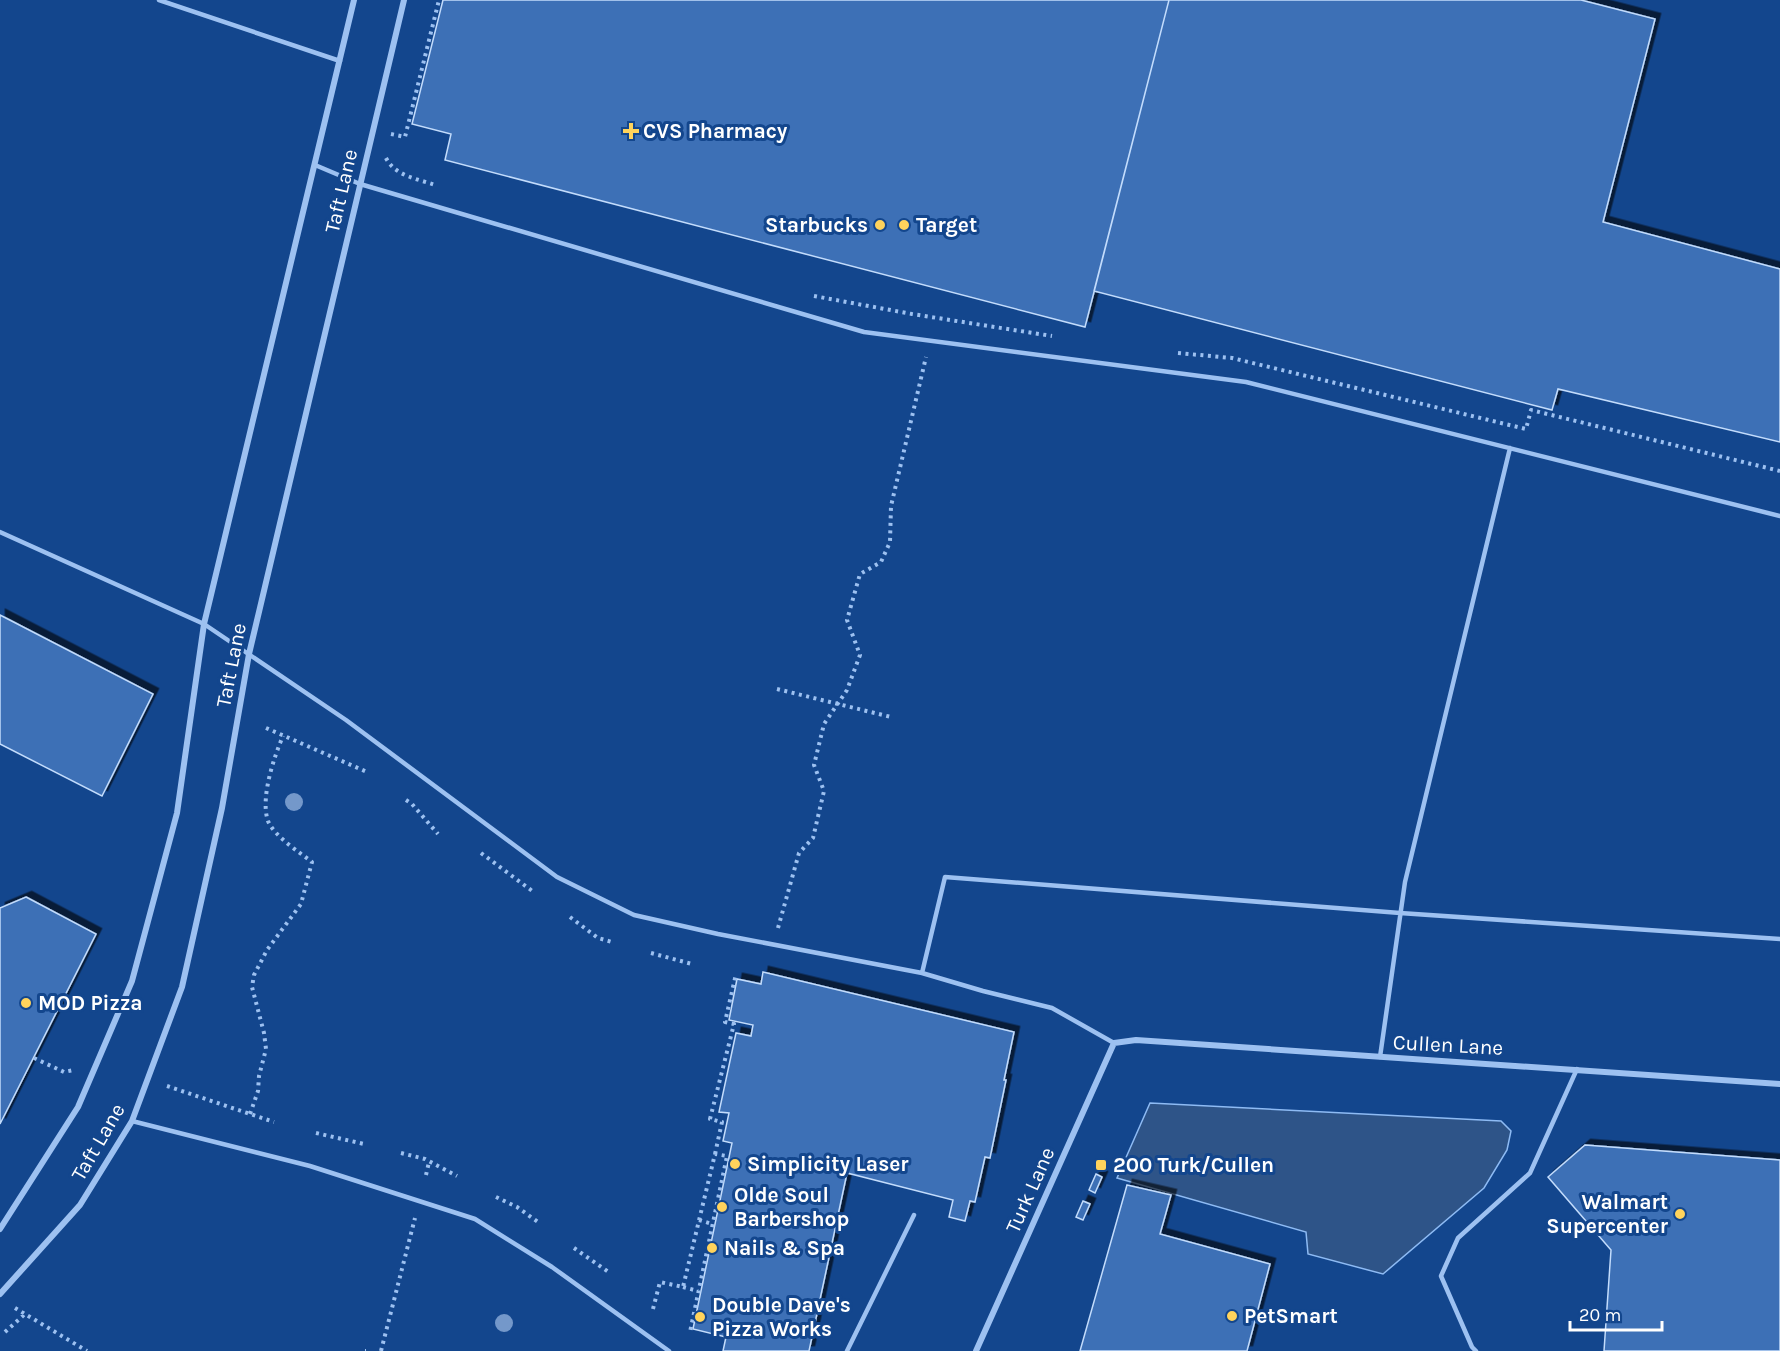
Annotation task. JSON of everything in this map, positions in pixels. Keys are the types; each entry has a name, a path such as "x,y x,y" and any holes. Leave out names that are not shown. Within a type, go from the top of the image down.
{"street":[{"name":"Taft Lane","path":"0,1229 78,1107 132,981 177,813 204,624 354,0"},
{"name":"Taft Lane","path":"0,1293 80,1205 132,1120 182,987 222,808 249,654 404,0"},
{"name":"Cullen Lane","path":"1114,1043 1136,1040 1780,1084"},
{"name":"Turk Lane","path":"976,1351 1114,1043"}],"lane":[{"path":"159,0 340,61"},
{"path":"315,165 360,184 864,332 1246,382 1780,516"},
{"path":"1380,1057 1405,882 1510,448"},
{"path":"0,532 204,624 346,720 557,877 634,915 718,934 922,973 1052,1008 1114,1043"},
{"path":"922,973 945,877 1400,913 1780,939"},
{"path":"1476,1351 1472,1347 1441,1276 1458,1238 1530,1173 1577,1069"},
{"path":"132,1120 310,1166 475,1219 552,1267 669,1351"},
{"path":"847,1351 914,1215"}],"path":[{"path":"387,139 389,133 405,137 439,0"},
{"path":"385,156 389,165 396,171 440,186"},
{"path":"808,295 1053,336"},
{"path":"774,945 780,914 799,853 813,838 824,791 814,765 824,724 847,690 860,655 847,620 860,574 881,562 890,542 891,506 930,341"},
{"path":"1173,352 1232,358 1526,429 1531,410 1780,471"},
{"path":"777,689 891,717"},
{"path":"266,728 367,772"},
{"path":"250,1114 258,1091 259,1076 266,1049 252,987 254,975 259,962 273,940 301,904 312,862 283,839 268,822 265,801 267,789 283,736"},
{"path":"406,800 438,834"},
{"path":"481,853 535,892"},
{"path":"570,917 598,938 612,942"},
{"path":"651,953 692,964"},
{"path":"683,1287 722,1122 710,1119 734,1024 725,1022 736,974"},
{"path":"34,1058 64,1072 83,1069"},
{"path":"167,1086 274,1122"},
{"path":"316,1133 364,1144"},
{"path":"401,1154 429,1162 457,1176"},
{"path":"690,1332 727,1156 715,1154"},
{"path":"426,1175 429,1162"},
{"path":"496,1197 517,1207 538,1222"},
{"path":"381,1351 416,1218"},
{"path":"699,1220 712,1224"},
{"path":"574,1248 610,1273"},
{"path":"653,1309 660,1282 699,1291"},
{"path":"15,1308 27,1313 87,1351"},
{"path":"5,1332 27,1313"}],"water":[{"path":"1150,1103 1501,1121 1511,1131 1507,1150 1484,1188 1383,1274 1308,1254 1306,1232 1117,1178"}],"building":[{"name":"Target","path":"443,0 1169,0 1085,327 445,160 451,134 412,124"},
{"path":"1169,0 1581,0 1655,19 1603,222 1780,269 1780,442 1558,389 1552,410 1094,291"},
{"path":"0,615 153,694 102,796 0,744"},
{"path":"26,897 96,934 0,1124 0,908"},
{"path":"763,972 1014,1032 990,1158 985,1157 975,1202 970,1201 965,1221 949,1217 953,1200 847,1173 809,1351 723,1351 726,1337 693,1329 732,1143 723,1141 729,1113 719,1112 736,1033 751,1036 753,1025 729,1020 737,979 761,984"},
{"name":"Walmart Supercenter","path":"1585,1145 1780,1160 1780,1351 1604,1351 1611,1250 1548,1177"},
{"path":"1096,1174 1102,1177 1095,1193 1089,1190"},
{"path":"1127,1185 1171,1195 1160,1234 1270,1264 1247,1351 1080,1351"},
{"path":"1083,1201 1090,1204 1083,1220 1076,1217"}],"place":[{"name":"CVS Pharmacy","path":"631,131"},
{"name":"Starbucks","path":"880,225"},
{"name":"Target","path":"904,225"},
{"name":"MOD Pizza","path":"26,1003"},
{"name":"Simplicity Laser","path":"735,1164"},
{"name":"200 Turk/Cullen","path":"1101,1165"},
{"name":"Olde Soul Barbershop","path":"722,1207"},
{"name":"Walmart Supercenter","path":"1680,1214"},
{"name":"Nails & Spa","path":"712,1248"},
{"name":"PetSmart","path":"1232,1316"},
{"name":"Double Dave's Pizza Works","path":"700,1317"}]}
